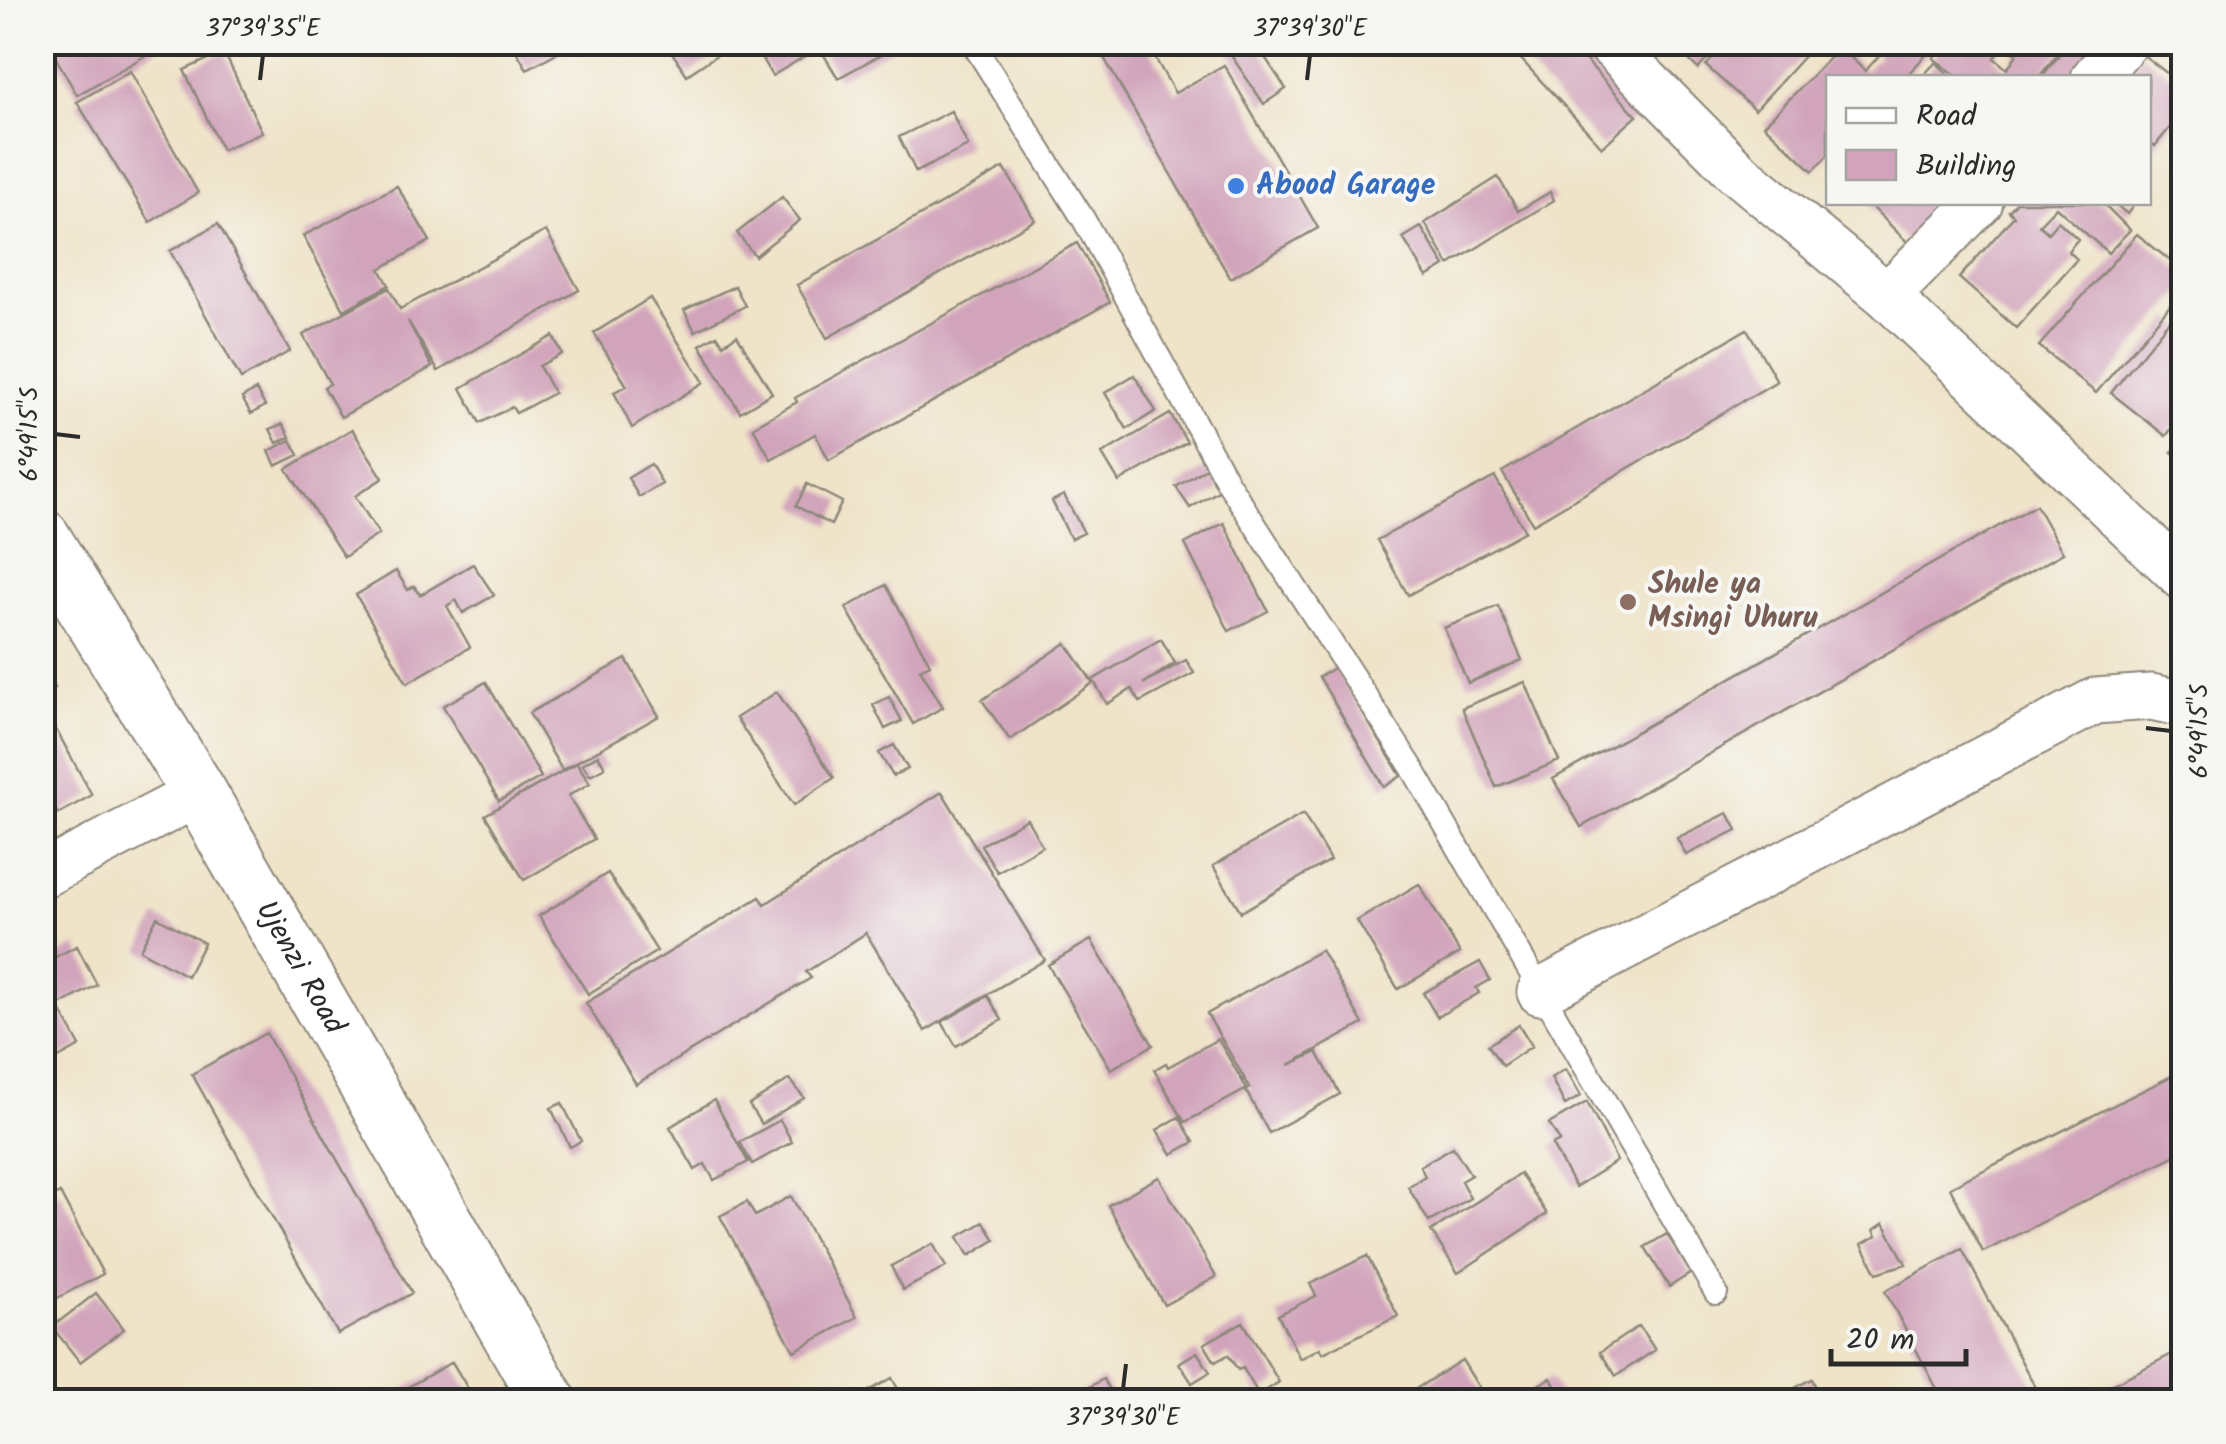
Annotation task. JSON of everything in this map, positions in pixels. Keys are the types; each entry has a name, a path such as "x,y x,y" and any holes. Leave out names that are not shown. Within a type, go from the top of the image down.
{"street":[{"path":"1608,42 1736,171 1886,296 2180,566"},
{"path":"2097,75 2125,42"},
{"path":"1886,296 1977,205"},
{"name":"Ujenzi Road","path":"42,538 199,793 549,1402"},
{"path":"1540,992 2095,701 2150,698 2184,704"},
{"path":"42,875 199,793"}],"lane":[{"path":"972,42 1084,220 1228,484 1411,766 1716,1293"}],"building":[{"path":"47,42 169,42 77,95"},
{"path":"511,42 558,42 562,50 527,69"},
{"path":"665,42 736,42 687,75"},
{"path":"752,42 804,42 810,53 772,76"},
{"path":"816,42 904,42 838,78"},
{"path":"1095,42 1146,42 1175,93 1224,65 1318,228 1230,278"},
{"path":"1255,42 1286,89 1264,104 1224,45"},
{"path":"1538,42 1569,42 1637,116 1602,147 1520,58"},
{"path":"1682,42 1723,42 1698,69 1687,58 1692,52"},
{"path":"1727,42 1817,42 1755,110 1706,66"},
{"path":"1865,42 1916,42 1927,54 1907,75 1826,75 1826,157 1813,171 1764,125 1840,47 1865,71 1879,56"},
{"path":"1947,42 2067,42 2040,75 1956,75 1933,58","holes":["2004,45 2017,54 2007,69 1994,58"]},
{"path":"2069,42 2100,42 2073,75 2043,75"},
{"path":"224,52 262,132 222,150 184,70"},
{"path":"2142,54 2172,77 2177,71 2184,77 2184,110 2155,146 2151,143 2151,75 2125,75"},
{"path":"1936,62 1949,75 1924,75"},
{"path":"130,71 198,193 150,222 77,102"},
{"path":"951,111 968,146 916,172 899,137"},
{"path":"1004,168 1035,220 827,338 797,285"},
{"path":"1498,177 1518,211 1550,192 1554,200 1449,265 1425,223"},
{"path":"397,186 430,241 380,269 389,285 344,310 303,236"},
{"path":"782,197 800,220 755,256 737,233"},
{"path":"1870,205 1948,205 1909,244"},
{"path":"2014,205 2105,205 2130,230 2108,253 2056,207 2039,225 2048,233 2058,221 2078,239 2068,251 2077,259 2016,328 1959,278 2014,216 2009,211"},
{"path":"2116,205 2134,205 2127,214"},
{"path":"218,224 290,351 241,379 170,251"},
{"path":"1421,227 1445,266 1427,277 1403,238"},
{"path":"546,231 579,290 438,371 408,321 432,367 341,417 324,387 330,384 303,335 389,288 400,309"},
{"path":"2137,234 2184,272 2184,289 2096,393 2039,346"},
{"path":"1077,243 1110,302 829,460 815,434 771,459 753,427 797,402 795,398"},
{"path":"735,286 745,306 695,331 684,310"},
{"path":"650,298 704,382 632,428 614,392 627,386 594,333"},
{"path":"2171,318 2184,328 2184,413 2166,436 2111,393"},
{"path":"1747,329 1777,381 1533,524 1502,472"},
{"path":"717,335 723,344 737,335 772,393 740,412 700,345"},
{"path":"553,336 562,354 539,366 554,393 516,413 512,407 480,423 461,388"},
{"path":"1134,375 1156,411 1127,429 1105,393"},
{"path":"256,390 265,406 251,414 242,398"},
{"path":"1170,414 1187,442 1119,482 1102,454"},
{"path":"283,424 290,437 277,443 270,429"},
{"path":"352,429 383,478 355,496 379,534 344,557 287,469"},
{"path":"291,440 299,455 276,466 269,451"},
{"path":"2184,440 2184,462 2172,452"},
{"path":"651,464 662,484 639,497 628,478"},
{"path":"1206,468 1220,490 1190,508 1176,487"},
{"path":"1495,477 1525,531 1408,595 1377,540"},
{"path":"807,484 842,502 831,525 796,506"},
{"path":"1064,495 1084,533 1071,539 1052,501"},
{"path":"2036,505 2063,553 1581,827 1553,779"},
{"path":"1224,523 1268,611 1229,631 1185,544"},
{"path":"473,564 494,595 463,613 456,600 447,606 470,647 407,683 356,595 396,571 408,590 414,586 420,595"},
{"path":"886,585 930,664 920,669 943,707 913,724 846,608"},
{"path":"1498,606 1522,660 1468,683 1444,628"},
{"path":"1161,639 1175,663 1143,684 1186,660 1194,673 1140,702 1132,689 1107,704 1093,680"},
{"path":"1066,643 1093,683 1010,740 982,700"},
{"path":"626,659 659,716 562,770 529,713"},
{"path":"42,662 55,688 42,695"},
{"path":"1335,667 1401,776 1384,787 1319,677"},
{"path":"486,682 541,777 499,801 443,706"},
{"path":"1525,682 1559,761 1496,787 1462,708"},
{"path":"777,692 834,778 794,805 736,718"},
{"path":"889,697 902,721 885,729 873,705"},
{"path":"42,704 92,795 58,814 42,785"},
{"path":"894,745 908,769 893,776 879,753"},
{"path":"598,755 605,767 590,775 582,764"},
{"path":"577,763 590,783 568,796 594,839 524,880 485,815"},
{"path":"942,792 1045,960 925,1031 866,933 806,972 811,978 636,1084 586,1003 760,897 765,904"},
{"path":"1728,813 1737,830 1686,855 1677,838"},
{"path":"1303,814 1330,860 1241,912 1213,866"},
{"path":"1027,819 1042,846 997,872 981,845"},
{"path":"608,873 657,951 588,994 539,916"},
{"path":"1419,884 1460,953 1398,989 1357,921"},
{"path":"157,917 204,943 187,976 140,950"},
{"path":"1091,940 1153,1045 1111,1069 1048,965"},
{"path":"77,946 97,985 58,1006 80,1046 42,1067 42,978 49,988 42,964"},
{"path":"1321,950 1363,1024 1289,1065 1317,1052 1340,1094 1269,1133 1246,1091 1250,1088 1207,1014"},
{"path":"1480,962 1490,980 1476,988 1479,993 1437,1017 1423,993"},
{"path":"988,996 1002,1020 956,1046 942,1022"},
{"path":"1519,1025 1532,1046 1502,1066 1488,1045"},
{"path":"266,1033 412,1293 338,1334 192,1074"},
{"path":"1218,1039 1247,1089 1185,1122 1154,1070 1166,1063 1168,1067"},
{"path":"1566,1069 1581,1096 1565,1105 1551,1078"},
{"path":"2184,1070 2184,1151 1983,1252 1950,1187"},
{"path":"790,1079 804,1098 761,1124 749,1105"},
{"path":"714,1100 748,1162 714,1180 705,1164 695,1170 670,1127"},
{"path":"1587,1102 1617,1161 1575,1187 1552,1145 1560,1141 1549,1124"},
{"path":"562,1103 581,1141 570,1147 551,1108"},
{"path":"1179,1117 1194,1142 1172,1154 1157,1130"},
{"path":"780,1120 792,1142 752,1164 740,1142"},
{"path":"1453,1147 1471,1175 1461,1181 1470,1198 1429,1222 1408,1187 1425,1176 1420,1166"},
{"path":"1520,1174 1547,1214 1458,1273 1431,1231"},
{"path":"1159,1177 1216,1277 1164,1305 1108,1205"},
{"path":"60,1193 103,1274 42,1306 42,1202"},
{"path":"791,1196 857,1317 794,1351 720,1216 747,1202 755,1216"},
{"path":"984,1222 995,1240 969,1256 958,1237"},
{"path":"1884,1223 1906,1264 1877,1273 1862,1244 1877,1236 1874,1230"},
{"path":"1667,1234 1691,1273 1669,1287 1645,1247"},
{"path":"933,1244 946,1267 903,1290 891,1266"},
{"path":"1962,1249 2043,1402 1944,1402 1885,1291"},
{"path":"1367,1256 1398,1316 1323,1353 1320,1348 1300,1359 1278,1315 1316,1296 1310,1284"},
{"path":"96,1293 124,1329 80,1362 52,1327"},
{"path":"1243,1322 1279,1382 1259,1395 1243,1368 1238,1370 1228,1355 1215,1362 1204,1344"},
{"path":"1639,1326 1655,1350 1616,1376 1600,1352"},
{"path":"2184,1348 2184,1402 2078,1402"},
{"path":"1197,1352 1210,1372 1192,1383 1179,1363"},
{"path":"1462,1360 1488,1402 1395,1402"},
{"path":"452,1362 476,1402 382,1402"},
{"path":"892,1378 905,1402 850,1402"},
{"path":"1551,1378 1564,1402 1538,1402 1531,1389"},
{"path":"1103,1379 1116,1402 1065,1402"},
{"path":"1812,1379 1823,1402 1800,1402 1793,1389"}],"place":[{"name":"Abood Garage","path":"1236,186"},
{"name":"Shule ya Msingi Uhuru","path":"1628,602"}]}
